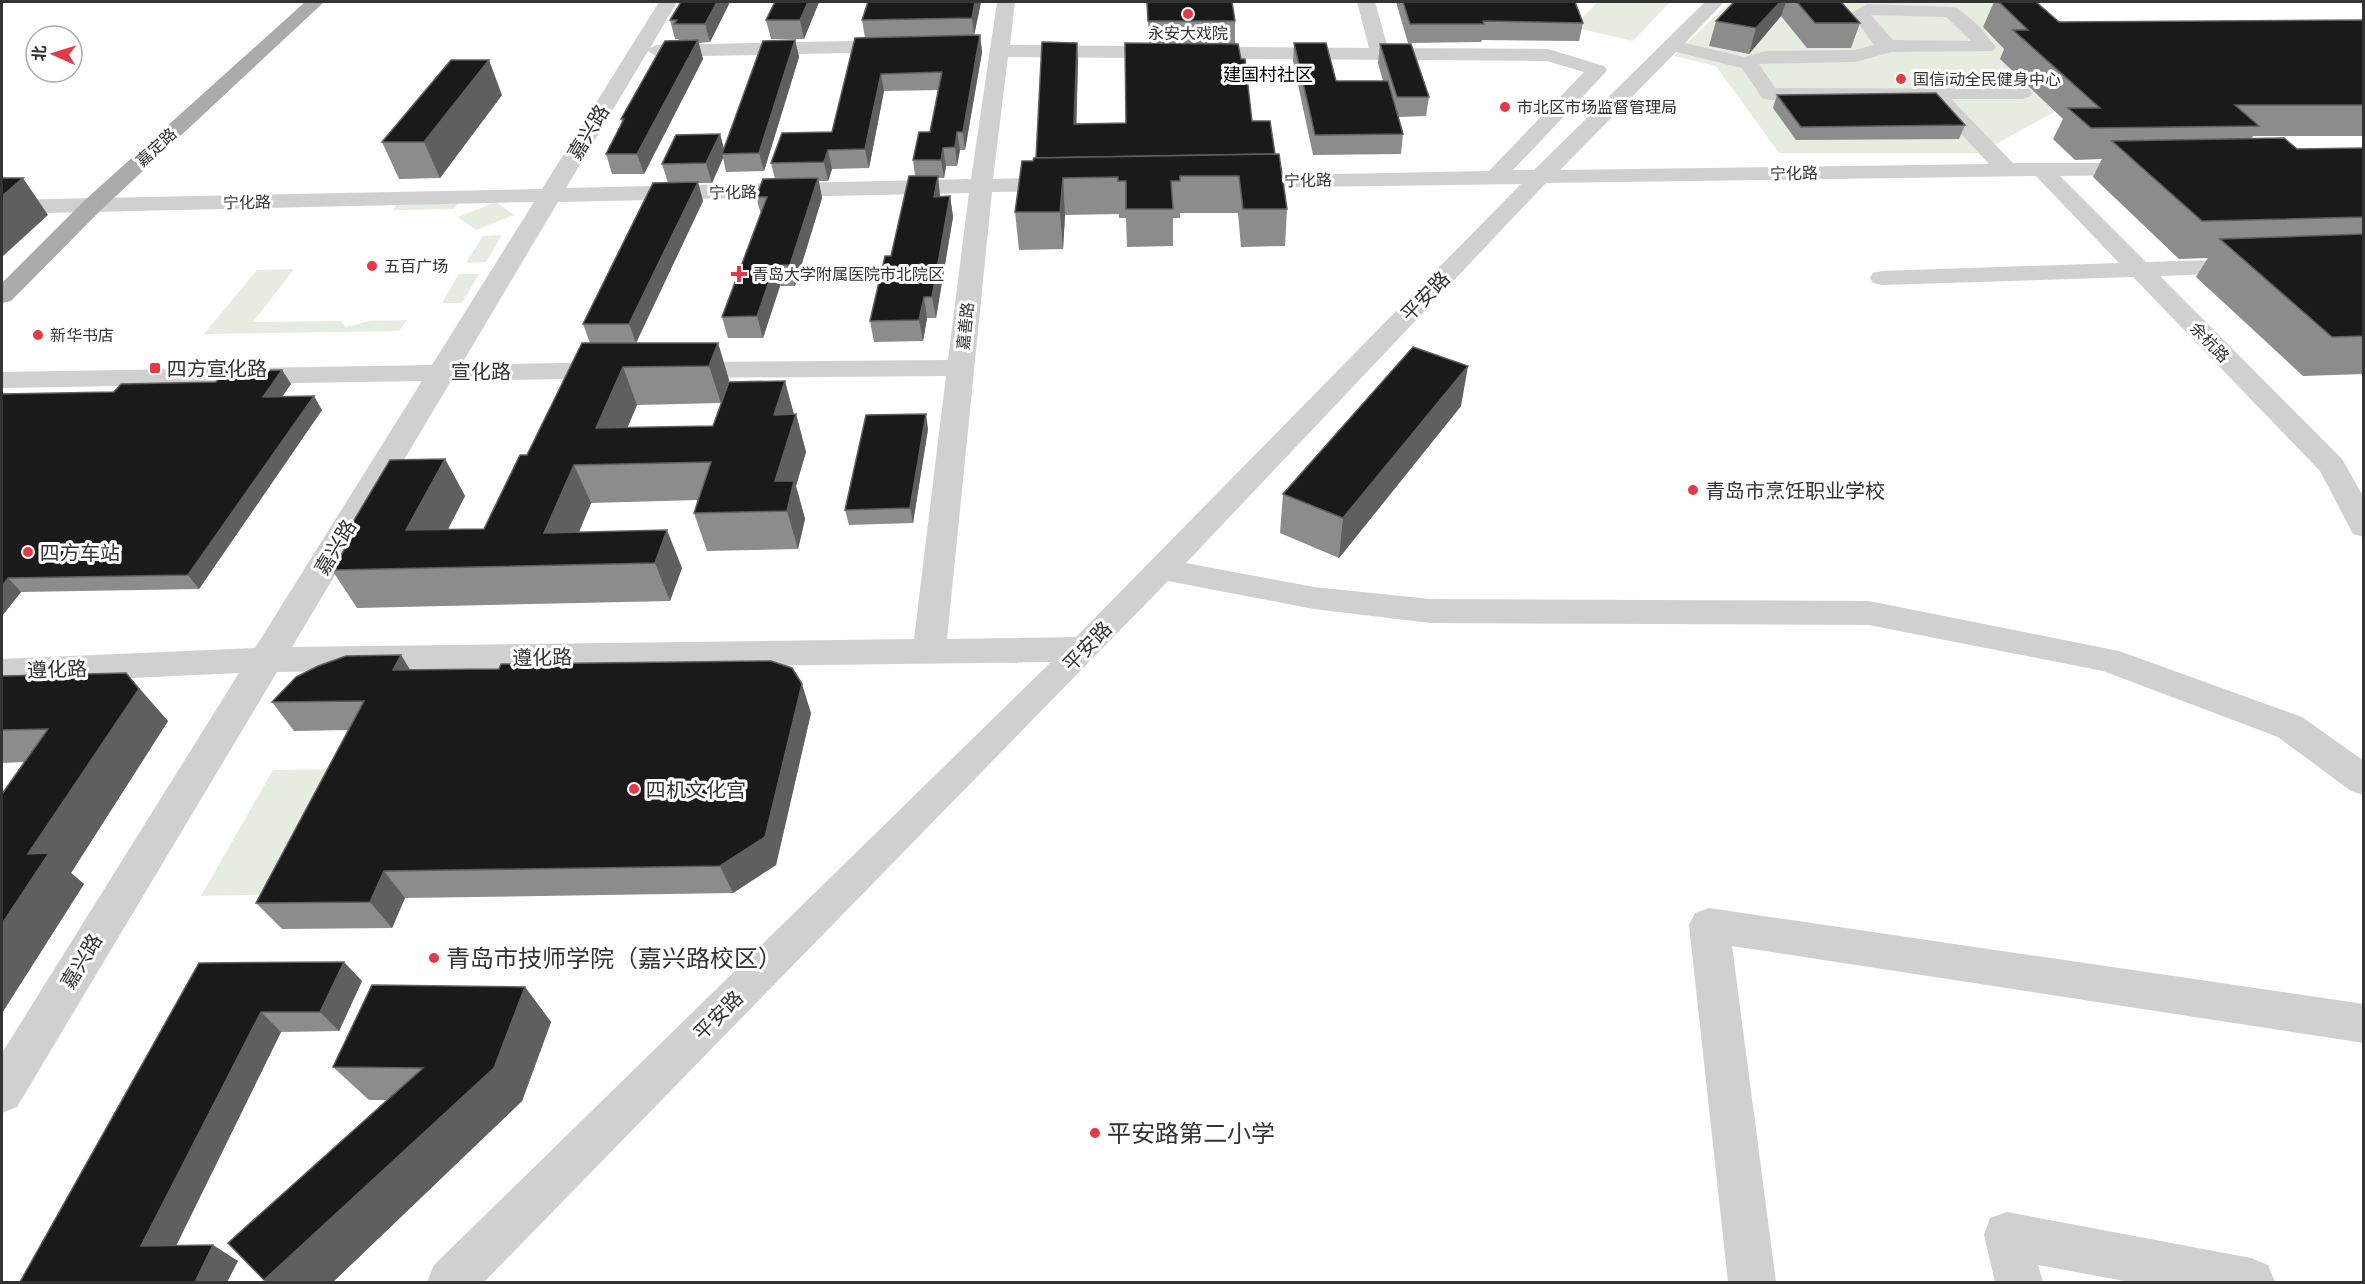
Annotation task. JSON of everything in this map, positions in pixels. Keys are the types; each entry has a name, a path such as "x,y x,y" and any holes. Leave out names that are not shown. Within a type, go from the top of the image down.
{"main road":[{"name":"嘉定路","path":"2,296 93,205 315,2"}],"street":[{"name":"嘉兴路","path":"2,1092 668,2"},
{"name":"嘉善路","path":"929,651 981,186 992,47 1006,2"},
{"path":"1366,2 1380,55"},
{"name":"平安路","path":"451,1282 1084,649 1540,177 1715,2"},
{"path":"1749,64 1751,60 1767,57 1856,56 1890,46 1901,48 1986,47 1956,15 1943,10 1860,10 1883,43 1890,46"},
{"path":"1671,45 1749,64 1769,94 2022,93"},
{"path":"637,52 918,46"},
{"path":"992,47 1380,55 1548,55 1597,69 1495,177"},
{"path":"1934,93 2007,170"},
{"name":"宁化路","path":"1220,182 2160,167"},
{"name":"余杭路","path":"2041,169 2332,466 2364,527"},
{"name":"宁化路","path":"2,207 1088,184"},
{"path":"1882,278 2269,265"},
{"name":"宣化路","path":"2,380 442,371 961,368"},
{"path":"1161,569 1314,598 1430,610 1869,613 2107,660 2290,727 2364,781"},
{"name":"遵化路","path":"2,671 265,660 1084,649"},
{"path":"1752,1282 1709,926 2364,1024"},
{"path":"2019,1282 2007,1236 2251,1282"}],"shaded area":[{"path":"1598,2 1670,2 1633,41 1573,27"},
{"name":"国信i动全民健身中心","path":"1730,2 1994,2 2090,92 1980,153 1779,153 1716,66 1674,56"},
{"path":"496,202 514,215 476,230 458,217"},
{"path":"458,203 454,209 393,210 397,204"},
{"path":"502,235 486,262 466,263 483,236"},
{"path":"294,269 253,322 341,321 346,327 369,321 407,320 399,331 204,334 257,270"},
{"path":"459,274 479,274 462,303 442,303"},
{"path":"351,769 285,894 201,896 273,770"}],"building":[{"path":"681,2 717,2 705,24 674,24 677,20 670,20"},
{"path":"775,2 808,2 800,20 766,20"},
{"path":"868,2 975,2 972,18 862,20"},
{"path":"1147,2 1232,2 1235,21 1148,21"},
{"path":"1403,2 1575,2 1583,23 1483,21 1484,24 1410,24"},
{"path":"1734,2 1780,2 1756,28 1716,21"},
{"path":"1797,2 1841,2 1860,23 1815,23"},
{"path":"1999,2 2036,2 2059,22 2364,20 2364,105 2235,105 2259,126 2091,128 2068,108 2100,108 2013,30 2028,30"},
{"path":"980,35 963,132 957,132 955,147 943,148 941,160 913,160 919,132 930,132 942,72 881,74 865,149 828,150 824,162 771,163 782,133 832,132 855,38"},
{"path":"698,40 637,154 606,154 624,119 621,119 665,41"},
{"path":"795,40 759,153 722,154 763,41"},
{"path":"1042,42 1077,43 1074,124 1126,123 1125,43 1238,44 1241,59 1245,59 1252,121 1270,121 1275,154 1036,158"},
{"path":"1294,43 1326,43 1336,81 1388,81 1403,134 1315,135"},
{"path":"1380,44 1411,44 1429,97 1397,97"},
{"path":"451,60 489,60 424,142 382,142"},
{"path":"1936,93 1965,125 1801,127 1777,95"},
{"path":"720,134 706,163 662,164 676,135"},
{"path":"2284,138 2297,149 2364,148 2364,217 2202,221 2112,141"},
{"path":"1279,154 1287,209 1243,209 1239,176 1180,176 1180,181 1171,181 1173,209 1126,209 1126,181 1118,181 1118,177 1063,178 1060,212 1015,212 1022,161 1033,161 1034,158"},
{"path":"909,176 938,176 934,197 950,196 932,297 924,297 919,320 870,321 885,256 891,256"},
{"path":"2,178 23,178 2,196"},
{"path":"818,178 790,265 775,265 757,316 722,317 767,197 756,197 763,179"},
{"path":"698,182 629,324 583,324 653,183"},
{"path":"2364,234 2364,336 2332,337 2220,239"},
{"path":"582,343 718,343 709,366 623,367 596,428 713,426 729,382 785,381 774,415 796,414 775,481 794,481 787,511 694,513 711,462 574,465 544,533 667,530 655,563 332,570 349,542 341,542 390,460 445,459 406,530 484,529 520,455 527,455"},
{"path":"1413,347 1468,366 1343,518 1283,494"},
{"path":"282,370 263,397 314,396 188,575 8,578 2,586 2,394 114,392 121,384 216,382 224,371"},
{"path":"926,414 910,508 845,510 866,415"},
{"path":"401,655 393,670 499,669 501,664 771,661 792,668 802,684 765,837 720,866 384,871 370,902 256,903 364,701 272,702 296,677 318,666 346,656"},
{"path":"126,673 139,689 28,854 49,853 2,924 2,794 48,729 2,730 2,676"},
{"path":"344,962 320,1012 261,1012 141,1246 213,1245 195,1282 20,1282 199,963"},
{"path":"372,985 525,987 494,1068 264,1280 228,1243 423,1068 333,1067"}],"place":[{"name":"永安大戏院","path":"1188,14"},
{"name":"国信i动全民健身中心","path":"1901,79"},
{"name":"市北区市场监督管理局","path":"1505,107"},
{"name":"五百广场","path":"372,266"},
{"name":"青岛大学附属医院市北院区","path":"739,274"},
{"name":"新华书店","path":"38,335"},
{"name":"四方宣化路","path":"155,368"},
{"name":"青岛市烹饪职业学校","path":"1693,490"},
{"name":"四方车站","path":"28,552"},
{"name":"四机文化宫","path":"634,789"},
{"name":"青岛市技师学院（嘉兴路校区）","path":"434,958"},
{"name":"平安路第二小学","path":"1095,1133"}],"district":[{"name":"建国村社区","path":"1268,74"}]}
